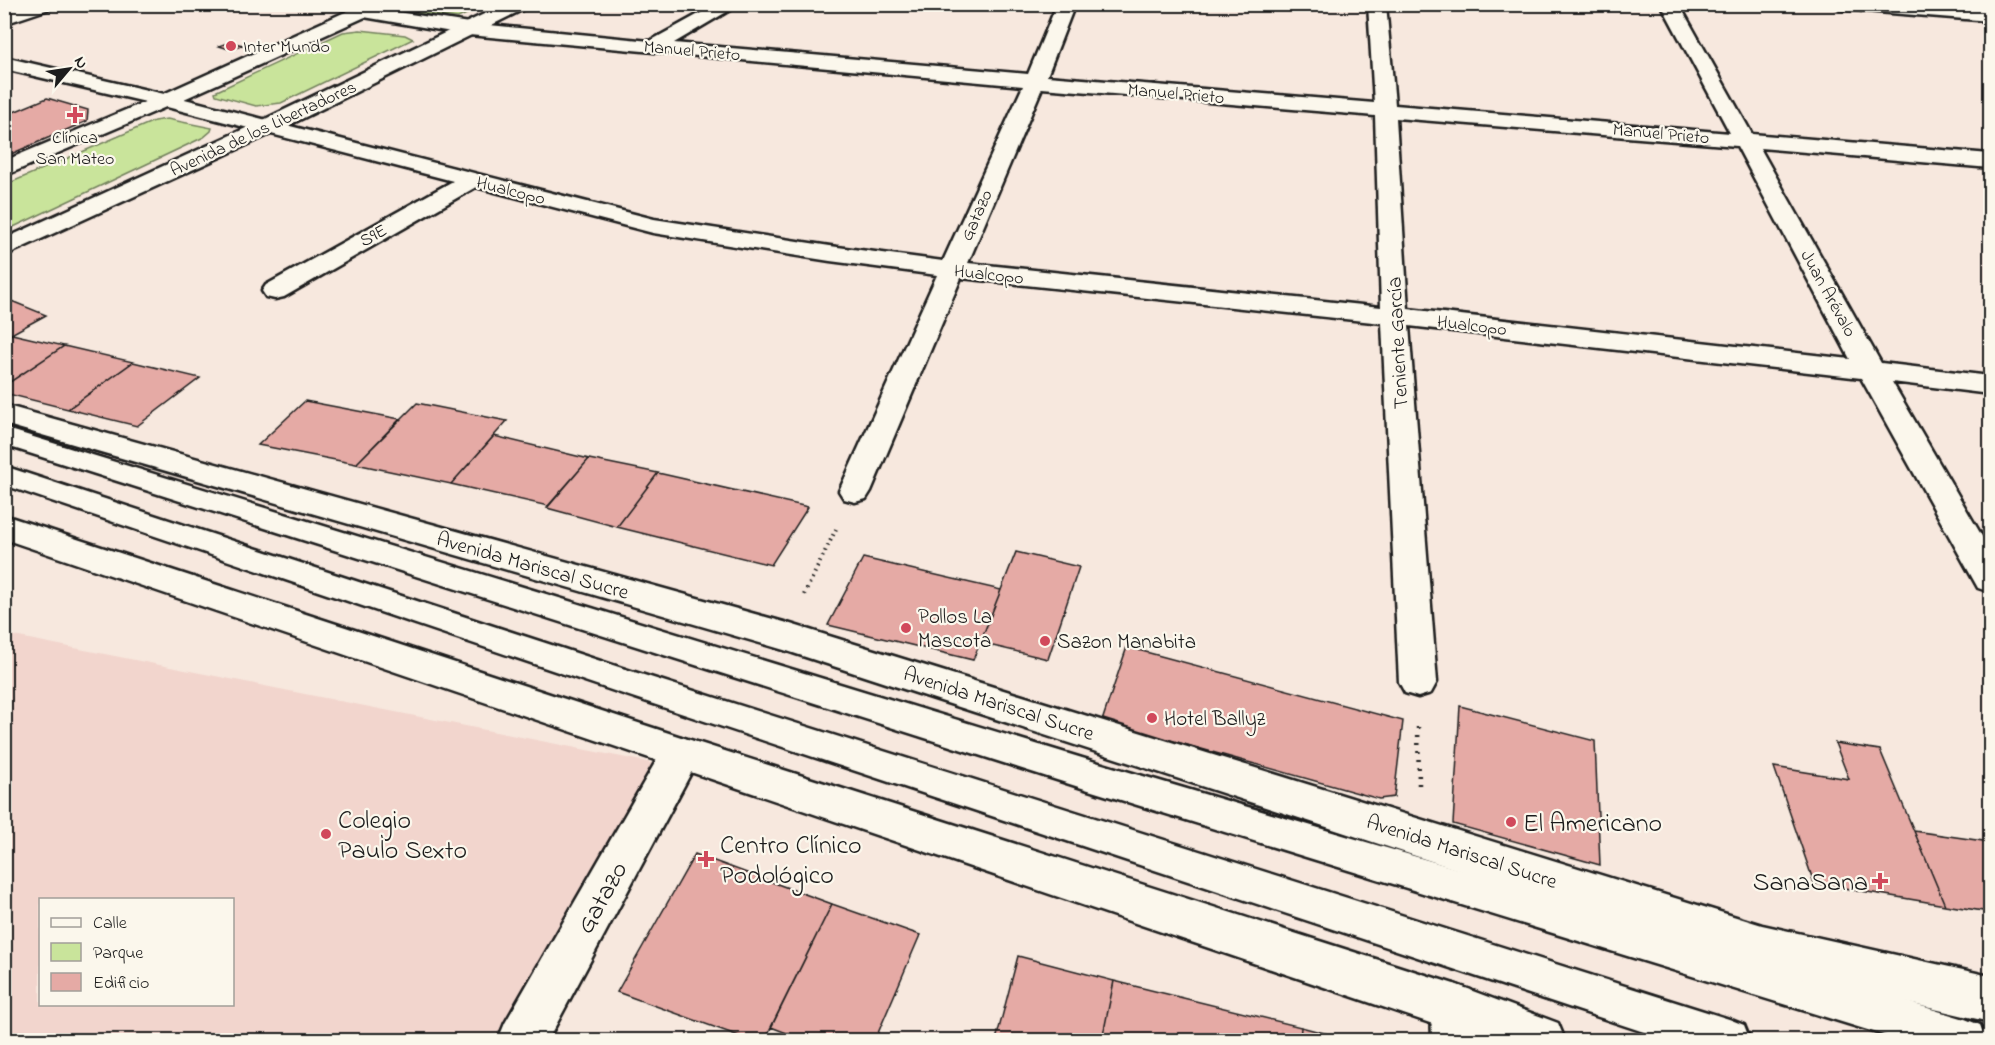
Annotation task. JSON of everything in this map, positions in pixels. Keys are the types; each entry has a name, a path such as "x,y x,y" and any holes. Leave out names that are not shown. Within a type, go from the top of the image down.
{"street":[{"path":"4,19 46,4"},
{"name":"Avenida de los Libertadores","path":"4,249 267,127 520,4"},
{"path":"653,47 731,4"},
{"name":"Gatazo","path":"855,491 1035,81 1066,4"},
{"name":"Teniente García","path":"1377,4 1418,682"},
{"name":"Juan Arévalo","path":"1670,4 1871,371 1990,579"},
{"path":"1840,4 1990,16"},
{"path":"1979,4 1990,16"},
{"path":"4,169 372,8"},
{"name":"Manuel Prieto","path":"372,8 469,29 653,47 1990,161"},
{"name":"Hualcopo","path":"4,63 166,100 652,226 734,241 951,270 1395,316 1990,386"},
{"name":"S9E","path":"275,291 472,180"},
{"name":"Avenida Mariscal Sucre","path":"4,414 784,636 1762,947 1990,999"},
{"path":"4,527 681,754 1455,1024 1541,1041"},
{"name":"Gatazo","path":"522,1041 681,754"}],"lane":[{"path":"4,436 1094,777 1965,1041"},
{"path":"4,475 640,686 1729,1041"}],"path":[{"path":"784,636 855,491"},
{"path":"1418,682 1419,838"}],"shaded area":[{"name":"Colegio Paulo Sexto","path":"4,634 682,769 534,1040 5,1040"}],"green space":[{"path":"414,5 486,5 458,18 401,11"},
{"path":"360,30 405,35 413,39 281,103 256,106 216,95 215,92 343,32"},
{"path":"167,119 212,128 204,137 5,231 5,185 154,121"}],"building":[{"name":"Inter Mundo","path":"230,42 243,45 232,50 219,46"},
{"path":"47,98 88,110 87,121 4,157 4,116"},
{"path":"4,298 46,315 4,338"},
{"path":"12,334 64,346 4,386 4,338"},
{"path":"64,346 133,362 68,409 4,393 4,386"},
{"path":"133,362 200,378 137,426 68,409"},
{"path":"305,401 400,419 356,464 258,445"},
{"path":"417,403 507,421 451,484 356,464"},
{"path":"494,436 589,459 548,506 451,484"},
{"path":"589,459 658,473 617,527 547,508"},
{"path":"658,473 808,507 771,565 617,527"},
{"path":"1016,552 1079,567 1048,659 980,643"},
{"path":"863,558 1001,590 973,660 828,625"},
{"path":"1127,647 1403,721 1394,797 1379,799 1102,721"},
{"path":"1460,706 1595,741 1600,865 1453,824"},
{"path":"1835,743 1880,750 1945,905 1814,883 1774,767 1849,779"},
{"path":"1914,831 1990,842 1990,912 1945,905"},
{"path":"695,854 832,904 765,1040 750,1040 617,992"},
{"path":"832,904 920,935 875,1040 805,1040 771,1027"},
{"path":"1018,956 1114,981 1102,1040 996,1040"},
{"path":"1114,981 1301,1027 1300,1040 1102,1040"},
{"path":"1301,1027 1351,1040 1300,1040"}],"place":[{"name":"Inter Mundo","path":"231,46"},
{"name":"Clínica San Mateo","path":"75,115"},
{"name":"Pollos La Mascota","path":"906,628"},
{"name":"Sazon Manabita","path":"1045,641"},
{"name":"Hotel Ballyz","path":"1152,718"},
{"name":"El Americano","path":"1511,822"},
{"name":"Colegio Paulo Sexto","path":"326,834"},
{"name":"Centro Clínico Podológico","path":"706,859"},
{"name":"SanaSana","path":"1880,881"}]}
